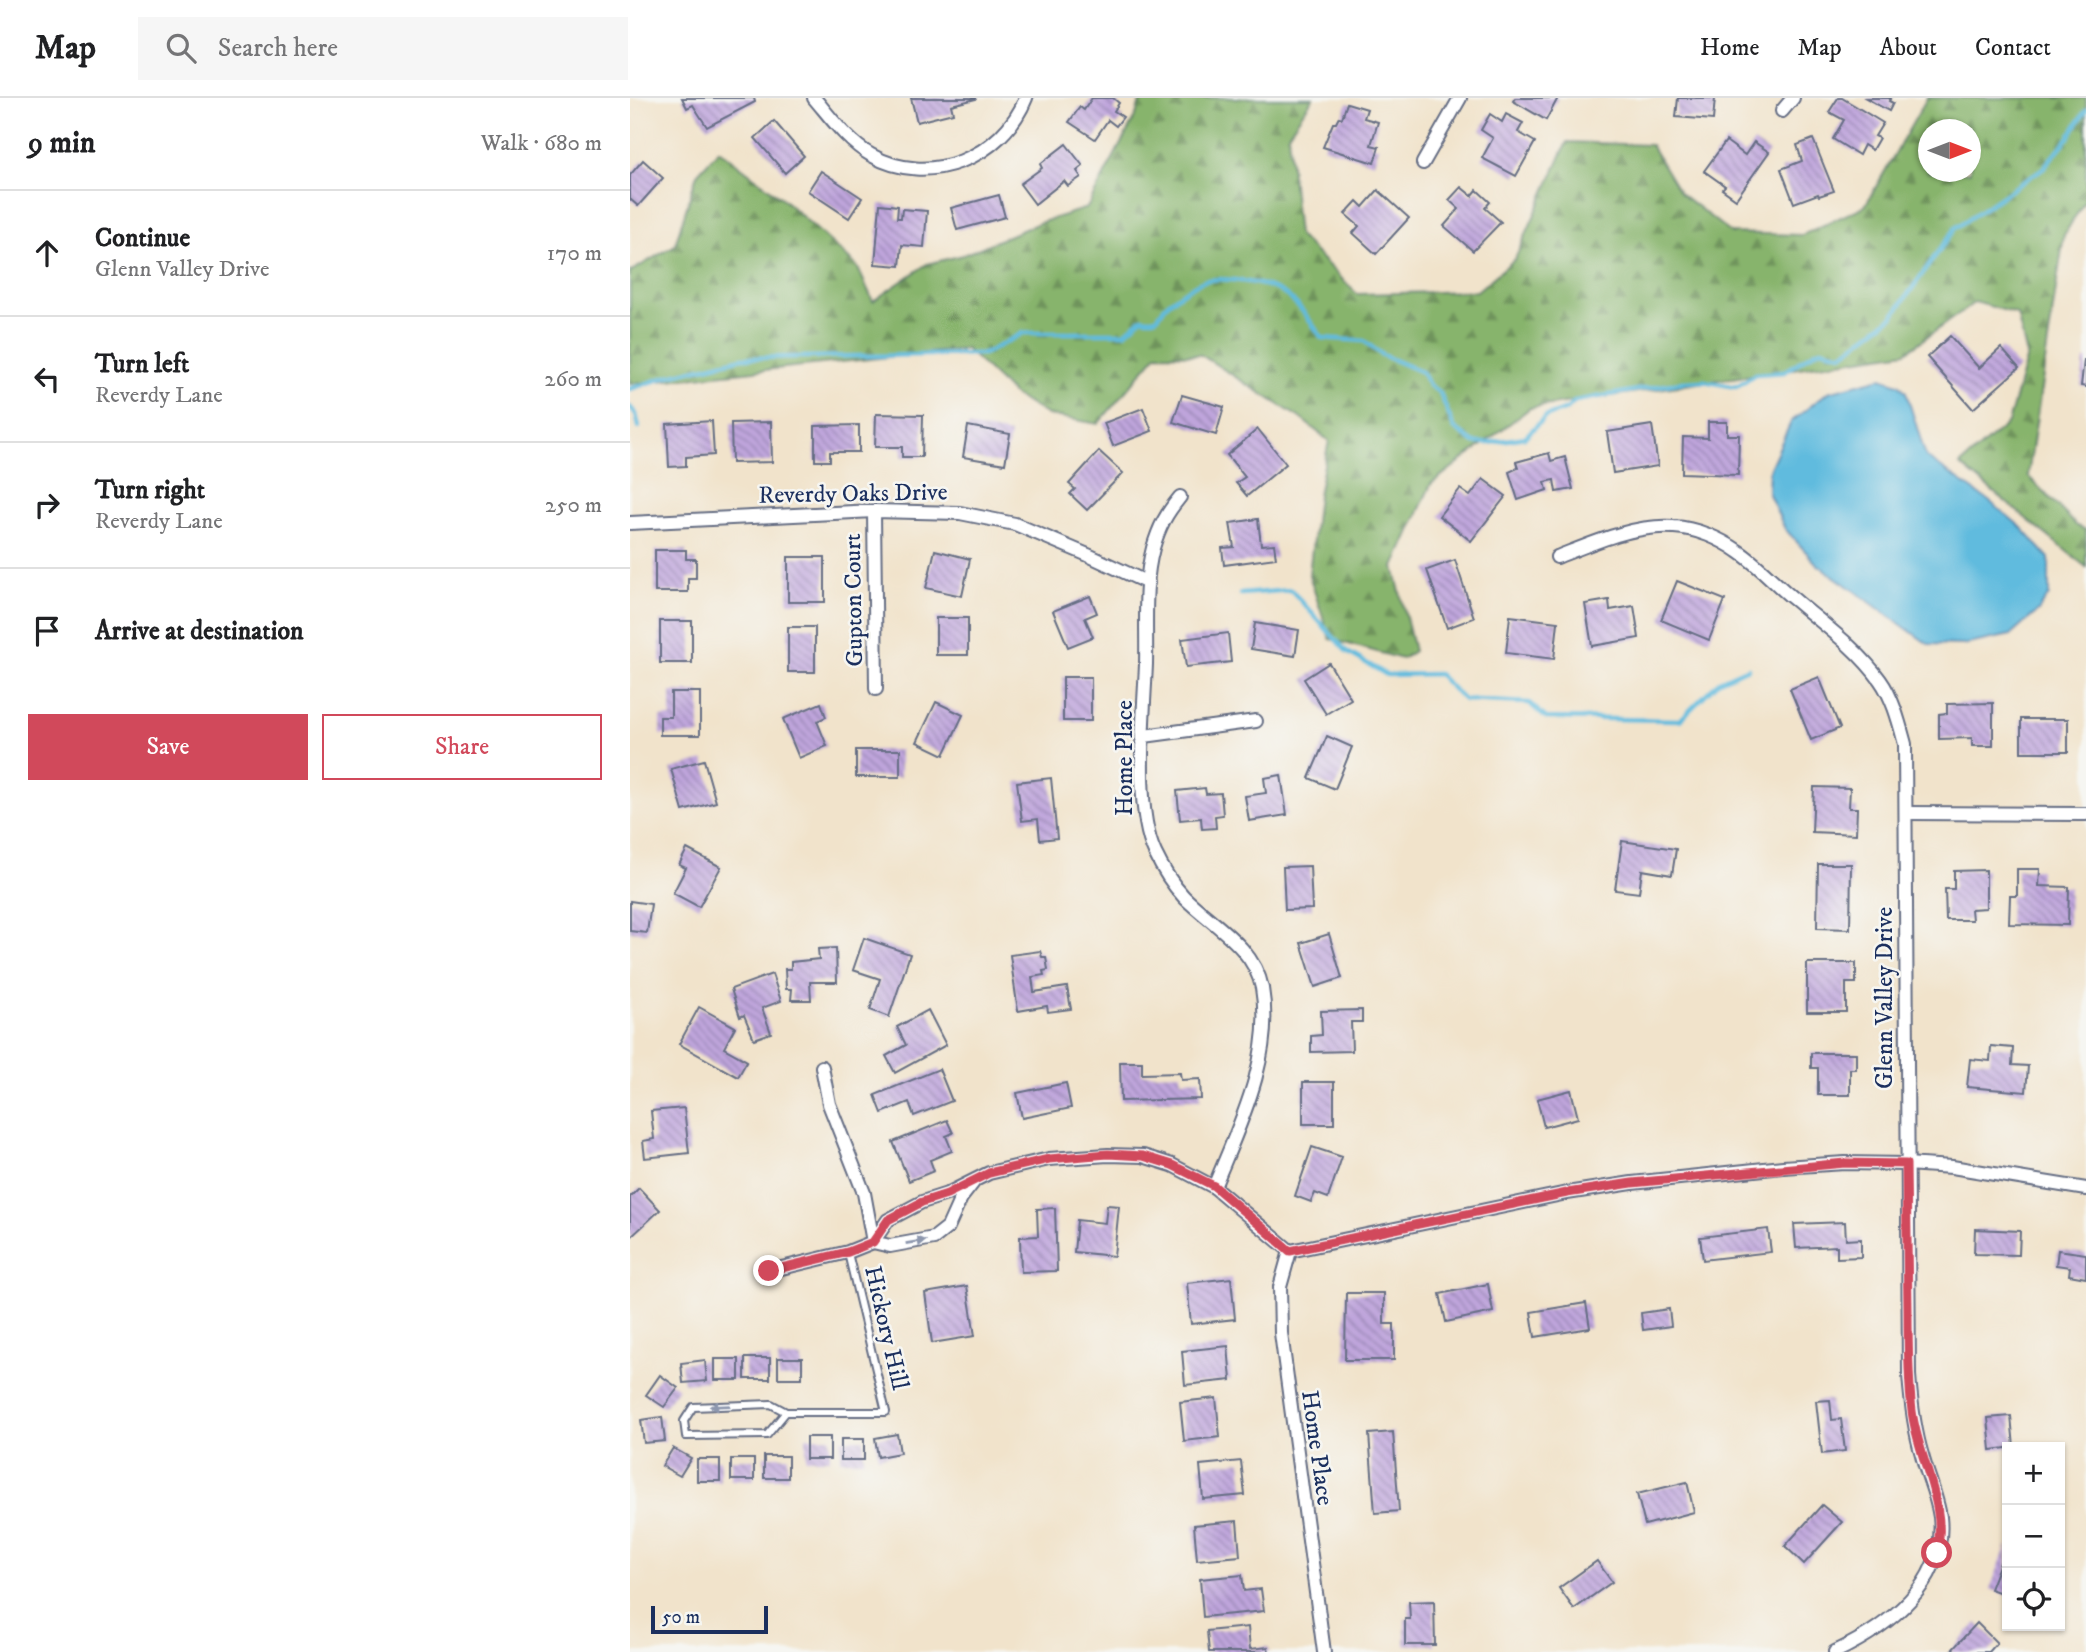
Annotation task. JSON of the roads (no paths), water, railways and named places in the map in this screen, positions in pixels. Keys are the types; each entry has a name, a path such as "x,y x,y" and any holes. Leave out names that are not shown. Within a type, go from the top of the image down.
{"street":[{"path":"814,98 846,134 868,153 894,165 926,169 943,168 985,150 1010,127 1026,98"},
{"path":"1423,163 1460,98"},
{"path":"1782,111 1793,98"},
{"name":"Home Place","path":"1180,497 1163,519 1153,549 1148,583 1144,818 1154,853 1182,895 1218,925 1249,958 1262,988 1264,1030 1247,1108 1214,1186"},
{"name":"Reverdy Oaks Drive","path":"630,523 874,511 960,513 1015,524 1148,583"},
{"name":"Gupton Court","path":"874,511 876,689"},
{"name":"Glenn Valley Drive","path":"1557,557 1599,541 1650,528 1676,527 1707,535 1739,551 1795,601 1837,633 1880,680 1895,708 1905,744 1909,1375 1921,1452 1940,1514 1940,1540 1924,1581 1906,1605 1876,1631 1835,1652"},
{"path":"1144,736 1256,721"},
{"path":"1906,813 2086,814"},
{"path":"822,1067 829,1104 864,1193 873,1242"},
{"path":"769,1271 848,1252 873,1242 888,1220 989,1173 1049,1159 1108,1154 1143,1156 1172,1165 1214,1186 1290,1251 1567,1193 1632,1183 1845,1163 1952,1167 2086,1189"},
{"path":"873,1242 891,1246 934,1238 948,1227 961,1198 975,1180"},
{"name":"Home Place","path":"1290,1251 1280,1287 1281,1333 1324,1652"}],"lane":[{"name":"Hickory Hill","path":"786,1412 886,1412 848,1252"},
{"path":"771,1404 786,1412 767,1435 686,1436 684,1422 693,1407 771,1404"}],"water":[{"path":"1881,378 1899,384 1906,392 1926,457 2020,526 2049,558 2049,595 2038,611 2011,635 1963,645 1928,644 1817,564 1785,529 1768,492 1769,470 1791,422 1828,392"}],"waterway":[{"path":"630,389 669,376 742,358 984,354 1023,333 1125,333 1142,318 1157,317 1178,295 1191,287 1204,281 1221,279 1256,283 1276,289 1295,303 1322,338 1364,341 1382,355 1422,372 1429,385 1440,393 1454,428 1474,443 1525,437 1545,417 1567,409 1575,401 1683,382 1704,381 1736,387 1755,374 1784,372 1821,349 1842,354 1892,317 1955,228 2043,168 2069,137 2086,110"},
{"path":"630,407 636,414 639,427"},
{"path":"1241,594 1291,590 1347,652 1387,675 1438,674 1464,700 1529,703 1546,718 1680,720 1719,681 1748,668"}]}
